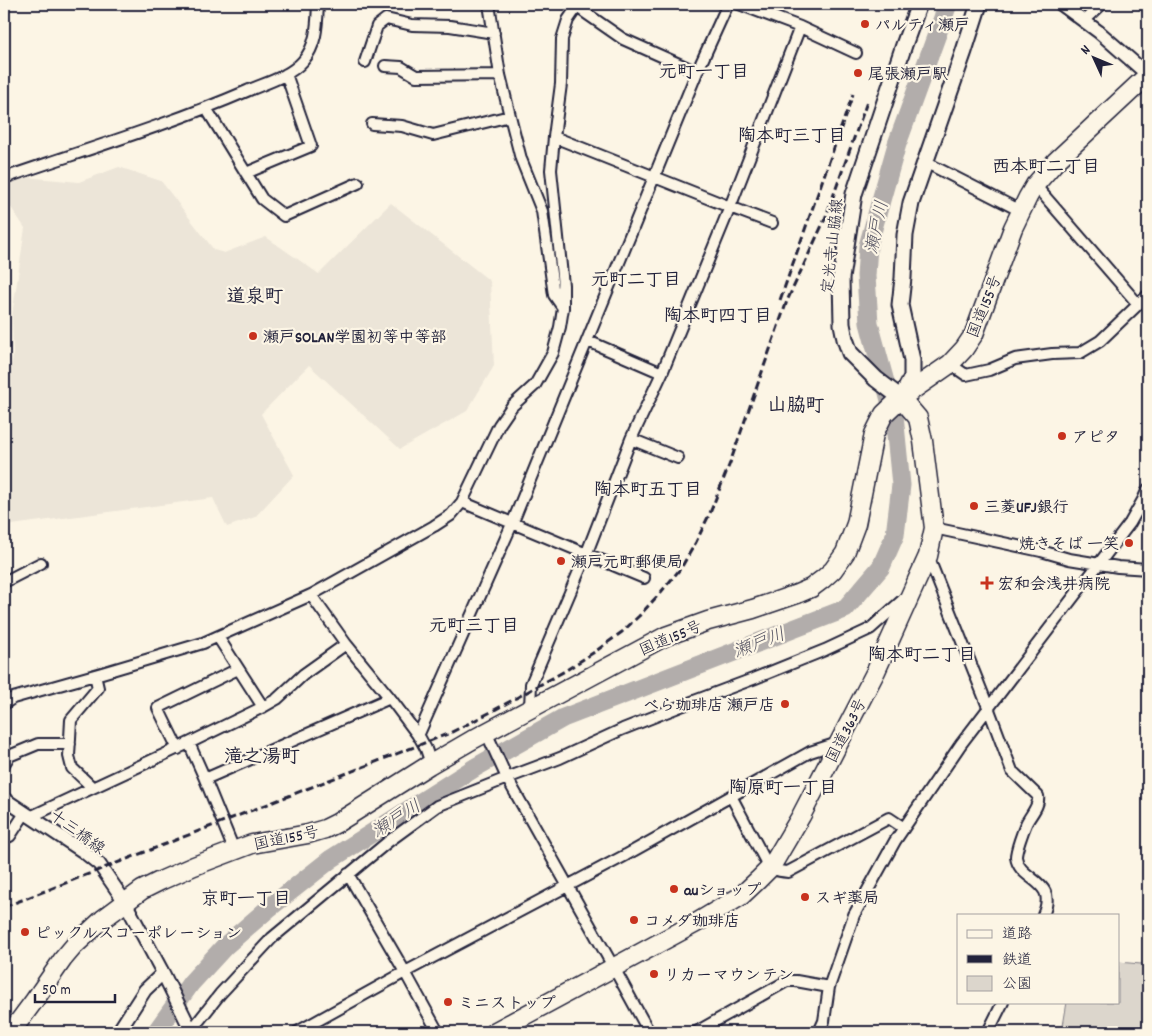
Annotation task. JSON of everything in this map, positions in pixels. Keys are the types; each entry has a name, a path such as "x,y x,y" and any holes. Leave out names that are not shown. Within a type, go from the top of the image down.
{"highway":[{"name":"国道155号","path":"10,1032 74,946 103,919 142,890 194,866 252,844 325,829 351,815 429,765 488,737 530,708 666,636 797,594 810,588 834,570 845,554 856,524 874,434 884,414 901,398 950,364 964,350 974,334 1021,211 1035,185 1056,161 1148,75"},
{"name":"国道363号","path":"494,1032 696,923 741,896 771,867 801,816 876,671 928,556 934,528 923,441 918,418 901,398"}],"main road":[{"name":"定光寺山脇線","path":"901,398 876,379 850,353 842,324 842,278 854,194 919,4"},
{"path":"901,398 912,377 912,360 900,305 905,235 910,203 979,4"}],"street":[{"path":"4,178 206,108 286,74 303,62 313,47 318,4"},
{"path":"489,4 500,75 522,159 542,211 554,296 563,308"},
{"path":"418,736 512,524 698,72 728,4"},
{"path":"740,4 800,27 856,53"},
{"path":"1061,4 1099,32 1148,75"},
{"path":"1084,21 1102,4"},
{"path":"4,704 13,698 218,637 311,595 434,526 451,514 462,502 499,425 512,406 535,385 552,353 560,327 563,308 563,285 551,170 561,84 562,39 568,20 578,6 624,39 698,72"},
{"path":"365,62 376,26 386,20 412,25 450,26 494,32"},
{"path":"530,708 531,684 586,555 631,439 662,372 730,207 800,27"},
{"path":"385,66 401,67 416,76 500,75"},
{"path":"246,174 311,146 286,74"},
{"path":"206,108 262,199 284,216 358,183"},
{"path":"372,124 402,126 433,136 510,116"},
{"path":"554,137 772,223"},
{"path":"925,162 1021,211"},
{"path":"1035,185 1138,304"},
{"path":"950,364 966,375 989,370 1015,359 1080,353 1100,341 1148,295"},
{"path":"588,341 662,372"},
{"path":"631,439 678,458"},
{"path":"820,1032 824,1021 829,987 854,915 895,840 950,758 1130,523 1148,489"},
{"path":"462,502 644,578"},
{"path":"934,528 1041,551 1069,559 1118,567 1148,569"},
{"path":"928,556 1012,771 1038,796 1038,802 1026,825 1016,858 1022,871 1042,886 1047,900 1044,914"},
{"path":"4,582 41,563"},
{"path":"190,1029 272,938 389,841 437,806 505,774 560,758 631,725 754,680 825,650 870,629 913,592"},
{"path":"311,595 346,644 418,736 430,758 429,765"},
{"path":"218,637 263,707"},
{"path":"4,838 10,836 28,815 189,744 263,707 277,699 304,674 346,644"},
{"path":"178,749 158,708 238,669"},
{"path":"92,787 72,768 69,756 71,720 98,688 95,675"},
{"path":"206,779 390,698"},
{"path":"488,737 505,774 648,1032"},
{"path":"297,1032 405,972 626,855 810,752 838,743"},
{"path":"4,764 8,756 38,744 70,744"},
{"path":"189,744 206,779 234,850"},
{"path":"731,796 765,860 777,871 788,872 889,818 904,828"},
{"name":"十三橋線","path":"4,799 99,864 125,902 190,1029"},
{"path":"348,874 438,1032"},
{"path":"118,1032 146,990 165,977"},
{"path":"696,1032 787,981 829,987"},
{"path":"988,1032 1002,1004"}],"shaded area":[{"name":"瀬戸SOLAN学園初等中等部","path":"119,167 161,181 214,250 224,253 266,237 319,274 391,203 490,281 494,366 467,411 400,449 309,365 261,414 294,475 255,517 227,527 213,498 4,526 4,400 13,356 12,316 25,228 4,197 4,186 25,177 79,182"}],"green space":[{"path":"1148,959 1148,1032 1062,1032 1067,1004 1120,1004 1120,962 1141,964"}],"waterway":[{"name":"瀬戸川","path":"156,1032 191,983 225,946 331,859 476,767 563,718 845,609 881,567 895,535 901,485 894,415 869,323 866,276 868,246 897,144 948,4"}],"railway":[{"path":"780,300 853,94"},
{"path":"4,907 450,733 565,671 622,632 639,616 681,568 710,513 730,463 787,301 825,219 868,99"}],"place":[{"name":"パルティ瀬戸","path":"865,24"},
{"name":"尾張瀬戸駅","path":"858,73"},
{"name":"瀬戸SOLAN学園初等中等部","path":"253,336"},
{"name":"アピタ","path":"1062,436"},
{"name":"三菱UFJ銀行","path":"974,506"},
{"name":"焼きそば 一笑","path":"1129,543"},
{"name":"瀬戸元町郵便局","path":"561,561"},
{"name":"宏和会浅井病院","path":"987,583"},
{"name":"べら珈琲店 瀬戸店","path":"785,704"},
{"name":"auショップ","path":"674,889"},
{"name":"スギ薬局","path":"805,897"},
{"name":"コメダ珈琲店","path":"634,920"},
{"name":"ピックルスコーポレーション","path":"25,932"},
{"name":"リカーマウンテン","path":"654,974"},
{"name":"ミニストップ","path":"448,1002"}],"district":[{"name":"元町一丁目","path":"704,71"},
{"name":"陶本町三丁目","path":"792,135"},
{"name":"西本町二丁目","path":"1046,166"},
{"name":"元町二丁目","path":"636,279"},
{"name":"道泉町","path":"255,295"},
{"name":"陶本町四丁目","path":"718,315"},
{"name":"山脇町","path":"796,404"},
{"name":"陶本町五丁目","path":"648,489"},
{"name":"元町三丁目","path":"474,625"},
{"name":"陶本町二丁目","path":"922,654"},
{"name":"滝之湯町","path":"262,755"},
{"name":"陶原町一丁目","path":"783,787"},
{"name":"京町一丁目","path":"246,898"}]}
